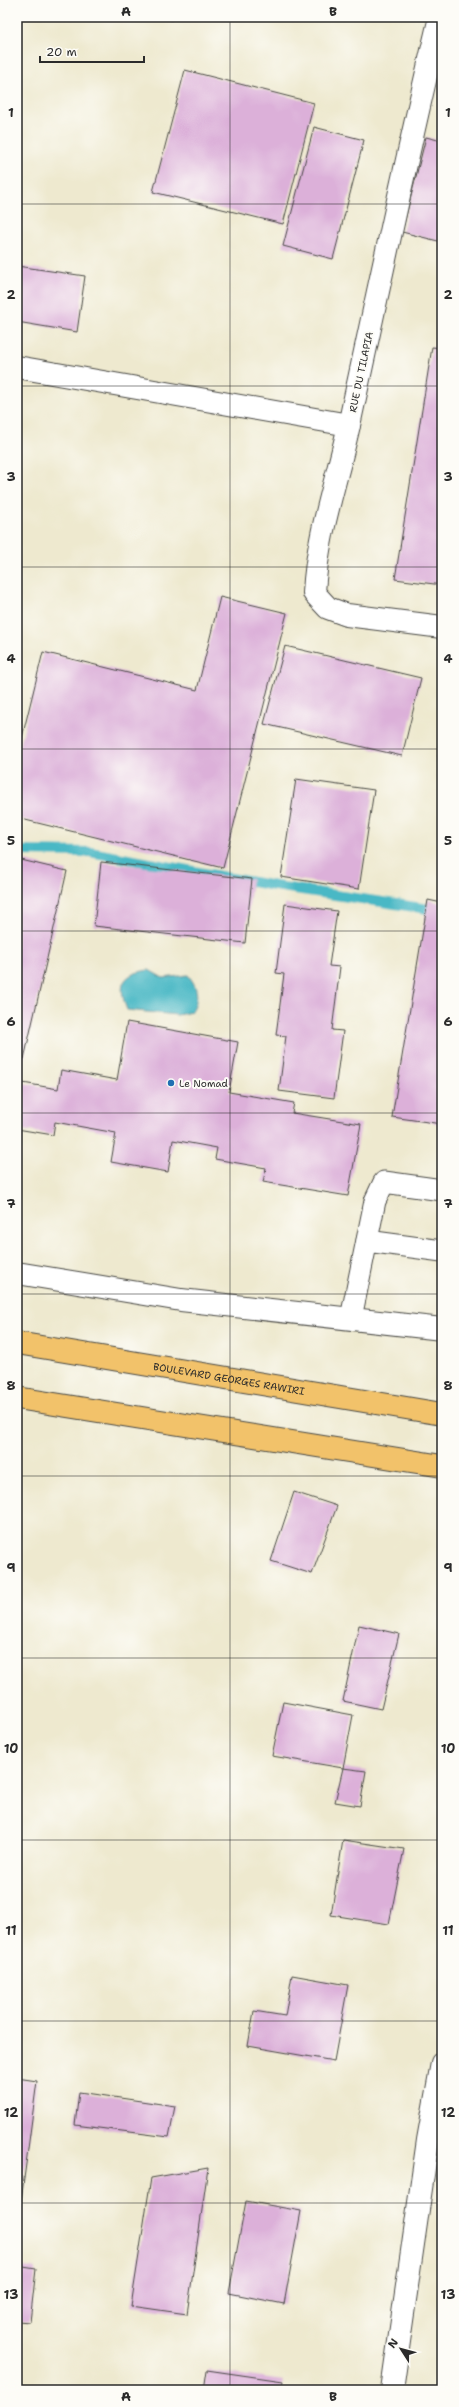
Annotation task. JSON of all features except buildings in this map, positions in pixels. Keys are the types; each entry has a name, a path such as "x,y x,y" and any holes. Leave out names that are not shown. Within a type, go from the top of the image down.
{"main road":[{"name":"BOULEVARD GEORGES RAWIRI","path":"17,1343 442,1414"},
{"path":"17,1398 442,1466"}],"street":[{"name":"RUE DU TILAPIA","path":"440,17 412,135 349,425 315,568 314,593 328,608 347,615 442,627"},
{"path":"17,367 349,425"},
{"path":"17,1273 182,1300 442,1329"},
{"path":"392,2390 435,2141 442,2063"}],"lane":[{"path":"351,1318 375,1201 384,1182 442,1190"},
{"path":"367,1241 442,1251"}],"water":[{"path":"149,970 163,978 188,975 194,984 197,993 196,1002 191,1012 177,1015 127,1010 122,988 124,982 132,975"}],"waterway":[{"path":"17,851 90,852 275,886 442,911"}],"place":[{"name":"Le Nomad","path":"171,1083"}]}
